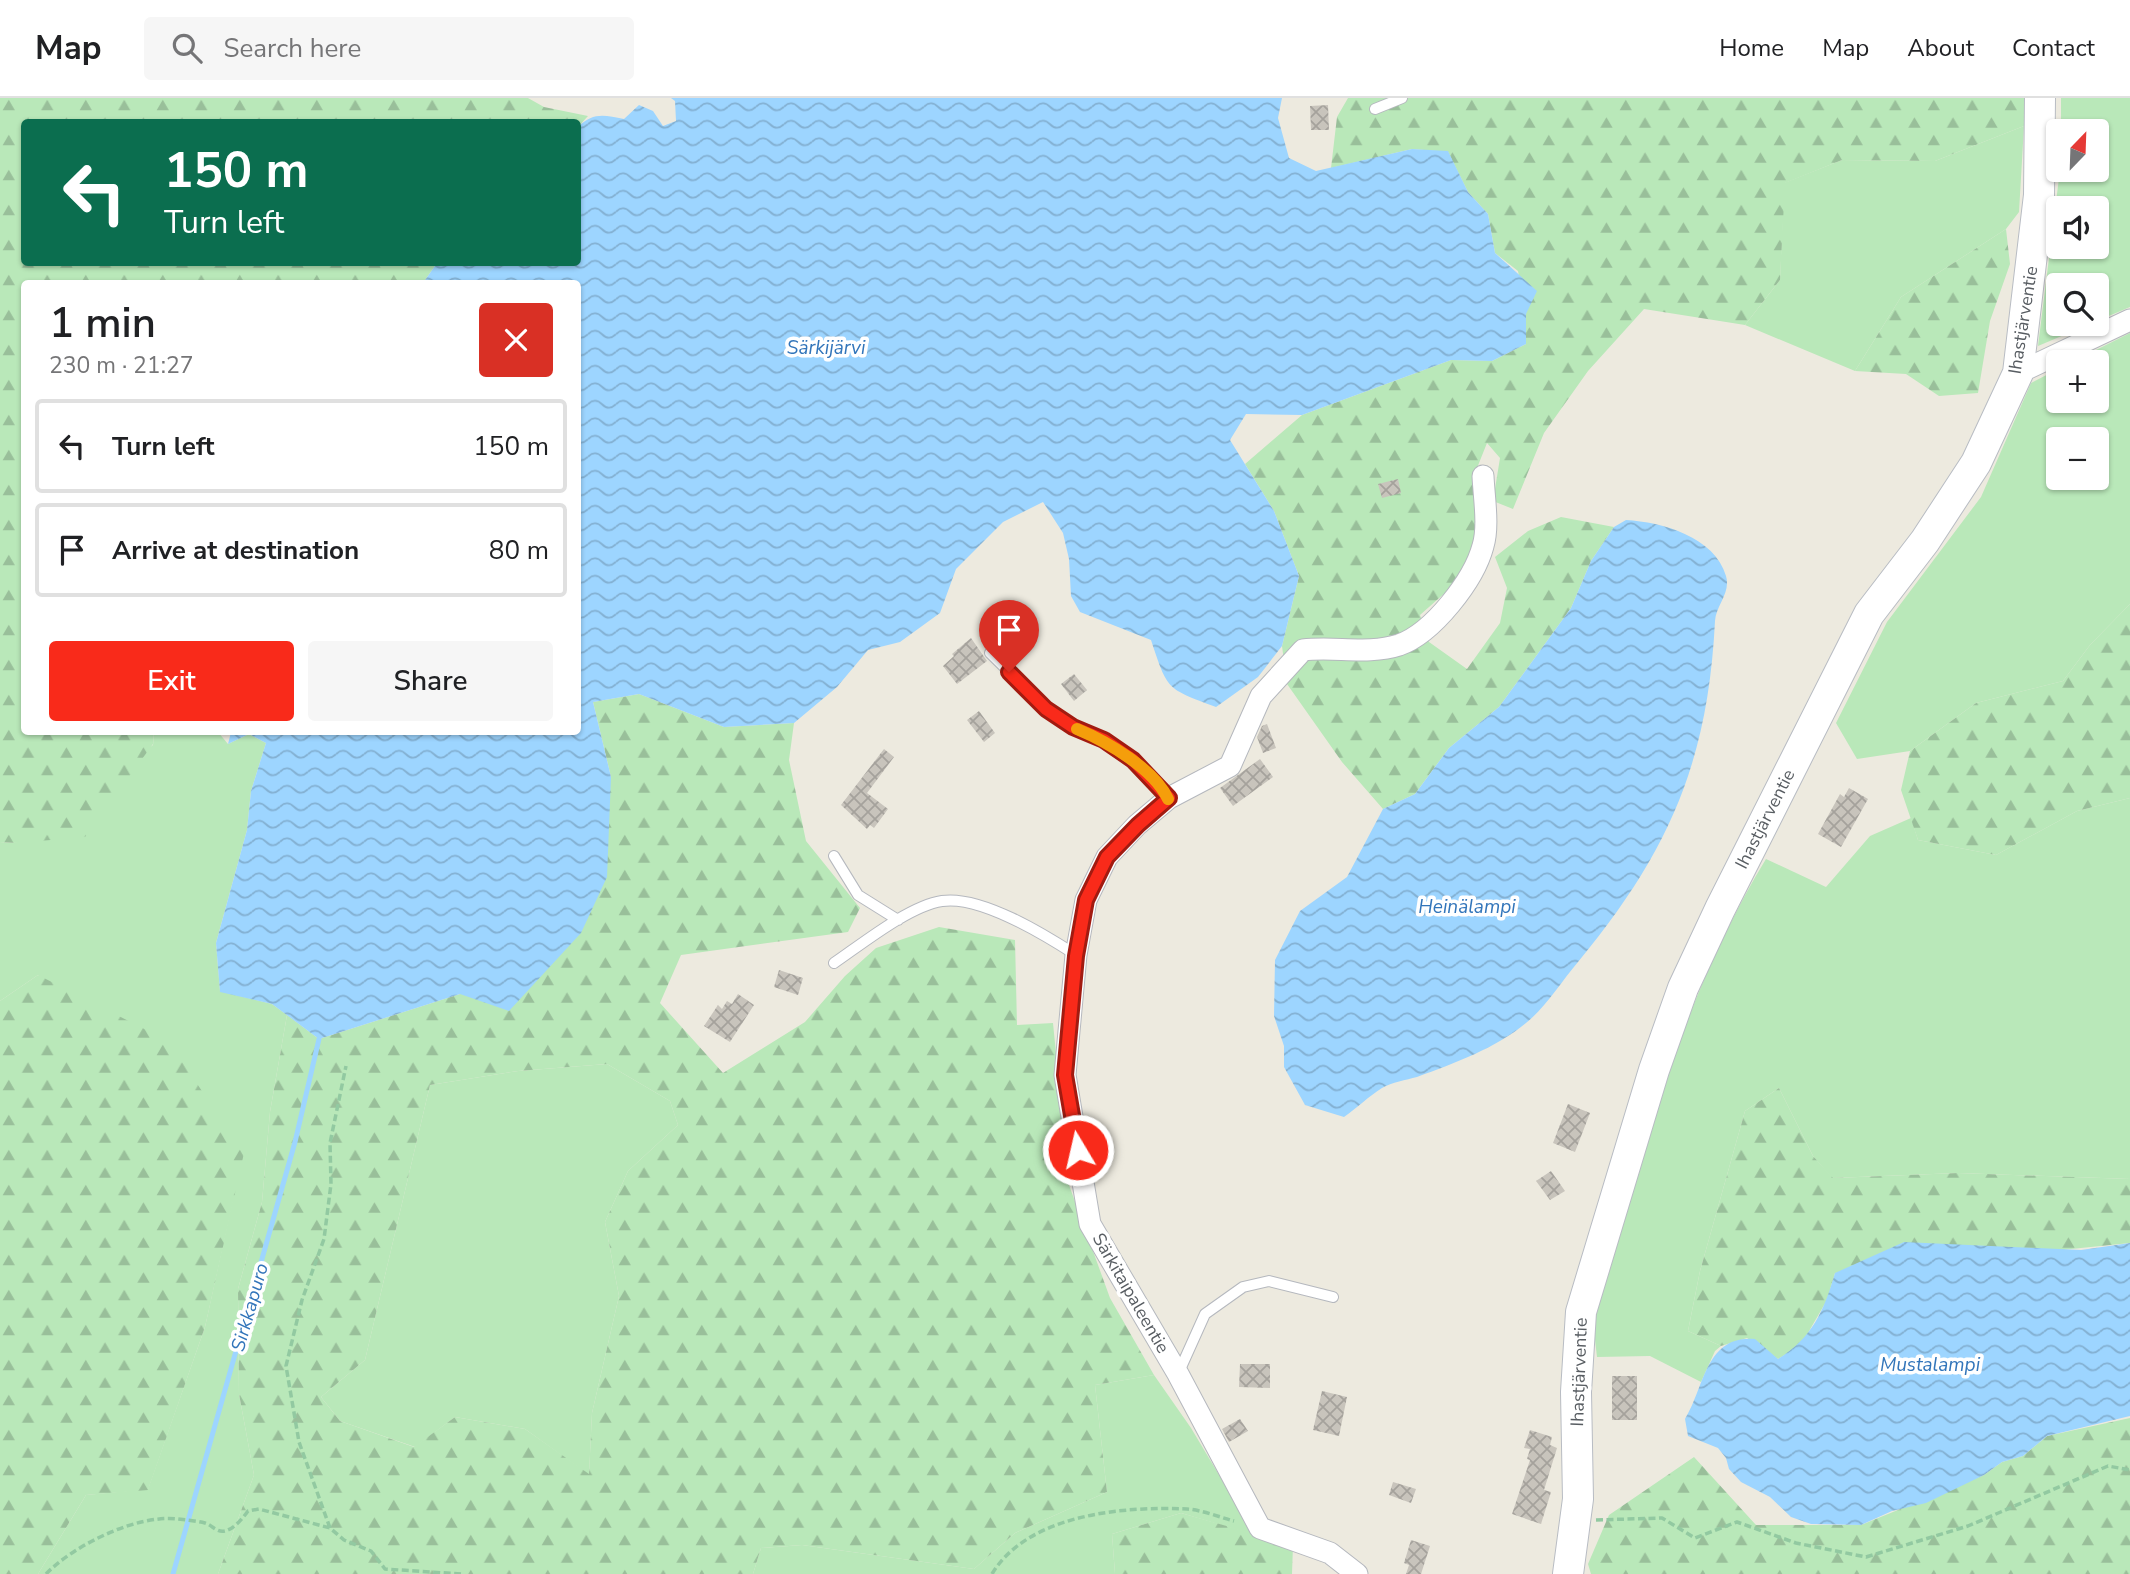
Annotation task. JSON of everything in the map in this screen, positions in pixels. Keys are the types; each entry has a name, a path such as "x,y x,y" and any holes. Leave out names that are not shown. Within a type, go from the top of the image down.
{"street":[{"name":"Ihastjärventie","path":"1567,1574 1578,1499 1576,1392 1581,1312 1654,1070 1684,988 1720,909 1869,614 1925,541 1976,463 2018,373 2039,195 2039,98"},
{"path":"2018,373 2130,320"},
{"name":"Särkitaipaleentie","path":"1260,1528 1178,1374 1090,1224 1065,1075 1076,956 1086,900 1107,857 1138,825 1169,798 1230,766 1261,696 1303,650 1328,646 1358,650 1400,645 1439,617 1469,581 1484,544 1483,477"},
{"path":"1260,1528 1330,1553 1357,1574"}],"lane":[{"path":"1375,109 1402,98"},
{"path":"990,653 1046,709 1073,727 1104,740 1133,760 1169,798"},
{"path":"834,856 858,895 898,920"},
{"path":"834,963 898,920 942,901 973,904 1044,934 1076,956"},
{"path":"1178,1374 1205,1314 1243,1286 1269,1281 1333,1297"}],"path":[{"path":"330,1528 299,1442 286,1366 302,1300 324,1239 331,1184 330,1143 346,1066"},
{"path":"1575,1521 1662,1518 1695,1538 1737,1522 1796,1543 1866,1557 1968,1526 2108,1466 2130,1470"},
{"path":"46,1574 68,1553 112,1533 157,1519 191,1521 228,1531 242,1521 248,1511 259,1509 330,1528 344,1540 371,1551 385,1569 461,1574"},
{"path":"992,1574 1018,1546 1043,1531 1077,1517 1106,1512 1189,1509 1260,1528"}],"green space":[{"path":"0,98 528,98 544,107 588,116 581,124 581,119 21,119 21,266 435,266 425,280 21,280 21,735 154,735 153,744 85,837 0,842"},
{"path":"1348,98 2024,98 2024,126 1935,161 1842,160 1785,183 1780,280 1745,325 1644,309 1588,371 1544,433 1513,509 1493,501 1500,458 1487,443 1473,478 1477,547 1455,584 1420,615 1429,642 1467,669 1500,623 1507,588 1495,557 1528,531 1561,517 1614,527 1591,561 1571,608 1499,707 1449,748 1415,794 1383,809 1342,762 1287,684 1282,646 1299,576 1274,511 1245,464 1302,415 1451,360 1492,361 1526,344 1526,314 1518,271 1495,253 1488,214 1468,192 1448,152 1412,149 1331,168 1337,117"},
{"path":"2061,98 2130,98 2130,307 2109,316 2109,273 2047,273 2049,259 2109,259 2109,196 2057,196 2058,182 2109,182 2109,119 2061,119"},
{"path":"2024,126 2019,212 2006,229 1901,297 1855,371 1745,325 1780,280 1784,183 1842,160 1935,161"},
{"path":"2006,229 2010,264 1990,321 1978,393 1939,396 1906,374 1855,371 1901,297"},
{"path":"2046,282 2046,336 2062,336 2038,346"},
{"path":"2130,333 2130,604 2090,645 2063,681 1976,703 1910,751 1857,759 1836,723 1887,622 1981,497 2031,383 2046,375 2046,413 2109,413 2109,350 2096,350"},
{"path":"2130,604 2130,798 2077,811 1996,855 1918,840 1901,790 1910,751 1976,703 2063,681 2090,645"},
{"path":"639,694 724,727 794,723 789,760 806,841 860,908 848,932 681,955 660,1003 723,1073 805,1022 845,976 876,948 939,927 1015,940 1017,1025 1053,1023 1069,1185 1110,1298 1154,1375 1095,1385 1107,1492 1015,1533 974,1569 802,1545 761,1548 753,1574 218,1574 254,1475 239,1394 238,1289 262,1202 270,1112 287,1015 319,1039 460,994 611,777 593,702","holes":["607,1064 670,1101 678,1125 628,1171 605,1222 619,1296 592,1413 589,1474 525,1429 455,1417 414,1447 340,1421 321,1397 365,1360 430,1085 518,1071"]},
{"path":"154,735 220,735 228,744 251,735 266,743 251,791 247,830 216,943 220,991 272,1004 287,1015 270,1112 262,1202 238,1289 239,1394 254,1475 218,1574 38,1574 86,1495 148,1489 205,1327 243,1153 38,975 0,1001 0,842 16,843 153,745"},
{"path":"2130,798 2130,1179 1958,1173 1832,1178 1813,1156 1779,1088 1745,1111 1700,1271 1688,1331 1721,1346 1715,1351 1701,1382 1650,1356 1597,1357 1592,1314 1665,1081 1710,967 1736,912 1766,859 1826,887 1870,836 1911,818 1918,840 1996,855 2077,811"},
{"path":"38,975 168,1041 244,1153 205,1327 148,1490 86,1495 38,1574 0,1574 0,1001"},
{"path":"607,1064 670,1101 678,1125 628,1171 605,1222 619,1296 592,1413 589,1475 525,1429 455,1417 415,1447 340,1421 321,1397 365,1360 430,1085 518,1071"},
{"path":"1779,1088 1813,1156 1833,1178 1958,1173 2130,1179 2130,1243 1835,1273 1827,1300 1801,1345 1778,1359 1747,1338 1721,1346 1688,1331 1700,1271 1745,1111"},
{"path":"1154,1375 1191,1428 1255,1535 1181,1513 1112,1534 1115,1574 753,1574 761,1548 802,1545 974,1569 1015,1533 1107,1492 1095,1385"},
{"path":"2130,1418 2130,1574 1591,1574 1588,1564 1609,1515 1694,1457 1756,1525 1861,1525 1984,1475 2002,1462 2023,1456 2047,1436"},
{"path":"1181,1513 1293,1545 1292,1574 1115,1574 1112,1534"}],"water":[{"name":"Särkijärvi","path":"671,98 1282,98 1278,118 1289,158 1316,171 1412,149 1448,151 1468,192 1488,214 1495,253 1537,291 1526,314 1526,344 1492,361 1451,360 1302,415 1246,414 1230,440 1274,511 1299,576 1282,646 1258,677 1216,707 1187,696 1171,686 1161,669 1151,640 1080,612 1071,596 1069,559 1063,533 1043,502 1003,522 956,569 940,613 900,642 868,650 837,687 794,723 724,727 639,694 593,702 611,777 607,877 581,933 509,1011 460,994 319,1039 272,1004 220,992 216,943 247,830 251,791 266,743 251,735 581,735 581,280 425,280 435,266 581,266 581,125 599,116 624,119 639,105 653,111 663,126 676,121 675,101"},
{"name":"Heinälampi","path":"1626,520 1671,528 1699,542 1720,562 1727,582 1716,615 1711,672 1692,763 1678,804 1659,844 1609,922 1547,1002 1514,1032 1460,1060 1386,1086 1344,1117 1305,1105 1284,1067 1284,1046 1274,1016 1275,960 1300,911 1347,877 1383,809 1415,794 1449,748 1499,707 1571,608 1591,561 1614,527"},
{"name":"Särkijärvi","path":"230,735 247,735 228,744"},
{"name":"Mustalampi","path":"1904,1242 2081,1250 2130,1243 2130,1416 2047,1436 2023,1456 2002,1462 1984,1475 1926,1503 1892,1511 1861,1525 1811,1524 1791,1517 1770,1497 1741,1482 1729,1469 1726,1458 1718,1448 1688,1436 1685,1419 1709,1366 1716,1354 1726,1345 1738,1340 1755,1339 1778,1359 1808,1333 1826,1300 1835,1273"}],"building":[{"path":"1328,105 1329,130 1311,130 1310,106"},
{"path":"1398,479 1401,493 1382,498 1378,484"},
{"path":"971,638 987,661 957,684 943,666 954,656 952,654"},
{"path":"1074,674 1087,690 1074,701 1061,684"},
{"path":"979,711 995,733 984,742 967,720"},
{"path":"1267,724 1276,748 1263,753 1257,737 1262,726"},
{"path":"884,749 894,757 867,793 888,809 874,828 870,825 867,829 841,805"},
{"path":"1260,759 1273,777 1233,806 1220,788"},
{"path":"1849,788 1868,799 1841,847 1818,834 1840,794 1844,797"},
{"path":"779,970 803,978 798,995 774,987"},
{"path":"738,994 754,1005 730,1042 704,1026 718,1005 722,1009 727,1001 732,1004"},
{"path":"1568,1104 1590,1113 1575,1152 1553,1143"},
{"path":"1551,1171 1565,1191 1550,1200 1536,1181"},
{"path":"1240,1364 1270,1364 1270,1388 1239,1387"},
{"path":"1612,1376 1637,1376 1637,1420 1612,1420"},
{"path":"1322,1391 1347,1397 1339,1436 1313,1430"},
{"path":"1240,1419 1248,1431 1229,1442 1222,1429"},
{"path":"1530,1430 1552,1437 1550,1445 1557,1448 1544,1490 1551,1492 1541,1524 1512,1514 1530,1460 1527,1459 1530,1449 1524,1448"},
{"path":"1393,1482 1416,1489 1411,1503 1389,1495"},
{"path":"1411,1540 1430,1546 1421,1574 1406,1574 1409,1565 1404,1563"}],"waterway":[{"name":"Sirkkapuro","path":"173,1574 295,1142 319,1039"}],"slow traffic":[{"path":"1077,729 1104,740 1133,760 1168,799"}],"route":[{"path":"1009,672 1046,709 1073,727 1104,740 1133,760 1169,798 1107,857 1086,900 1076,956 1065,1075 1078,1150"}]}
